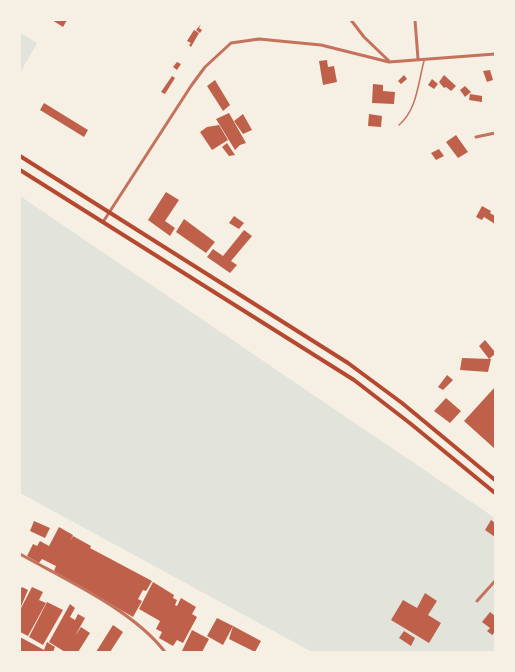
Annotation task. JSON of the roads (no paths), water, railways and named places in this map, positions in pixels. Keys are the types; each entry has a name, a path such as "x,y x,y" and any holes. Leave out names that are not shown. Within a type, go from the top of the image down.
{"main road":[{"path":"20,156 348,363 402,403 495,480"},
{"path":"20,170 354,380 411,424 495,493"}],"street":[{"path":"351,20 364,37 389,62"},
{"path":"415,20 418,59"},
{"path":"103,222 108,212 204,67 231,44 259,39 321,45 389,62 495,54"},
{"path":"476,137 495,134"},
{"path":"20,554 128,615 160,644 166,652"},
{"path":"477,601 495,581"}],"lane":[{"path":"399,126 407,118 413,106 424,59"}]}
